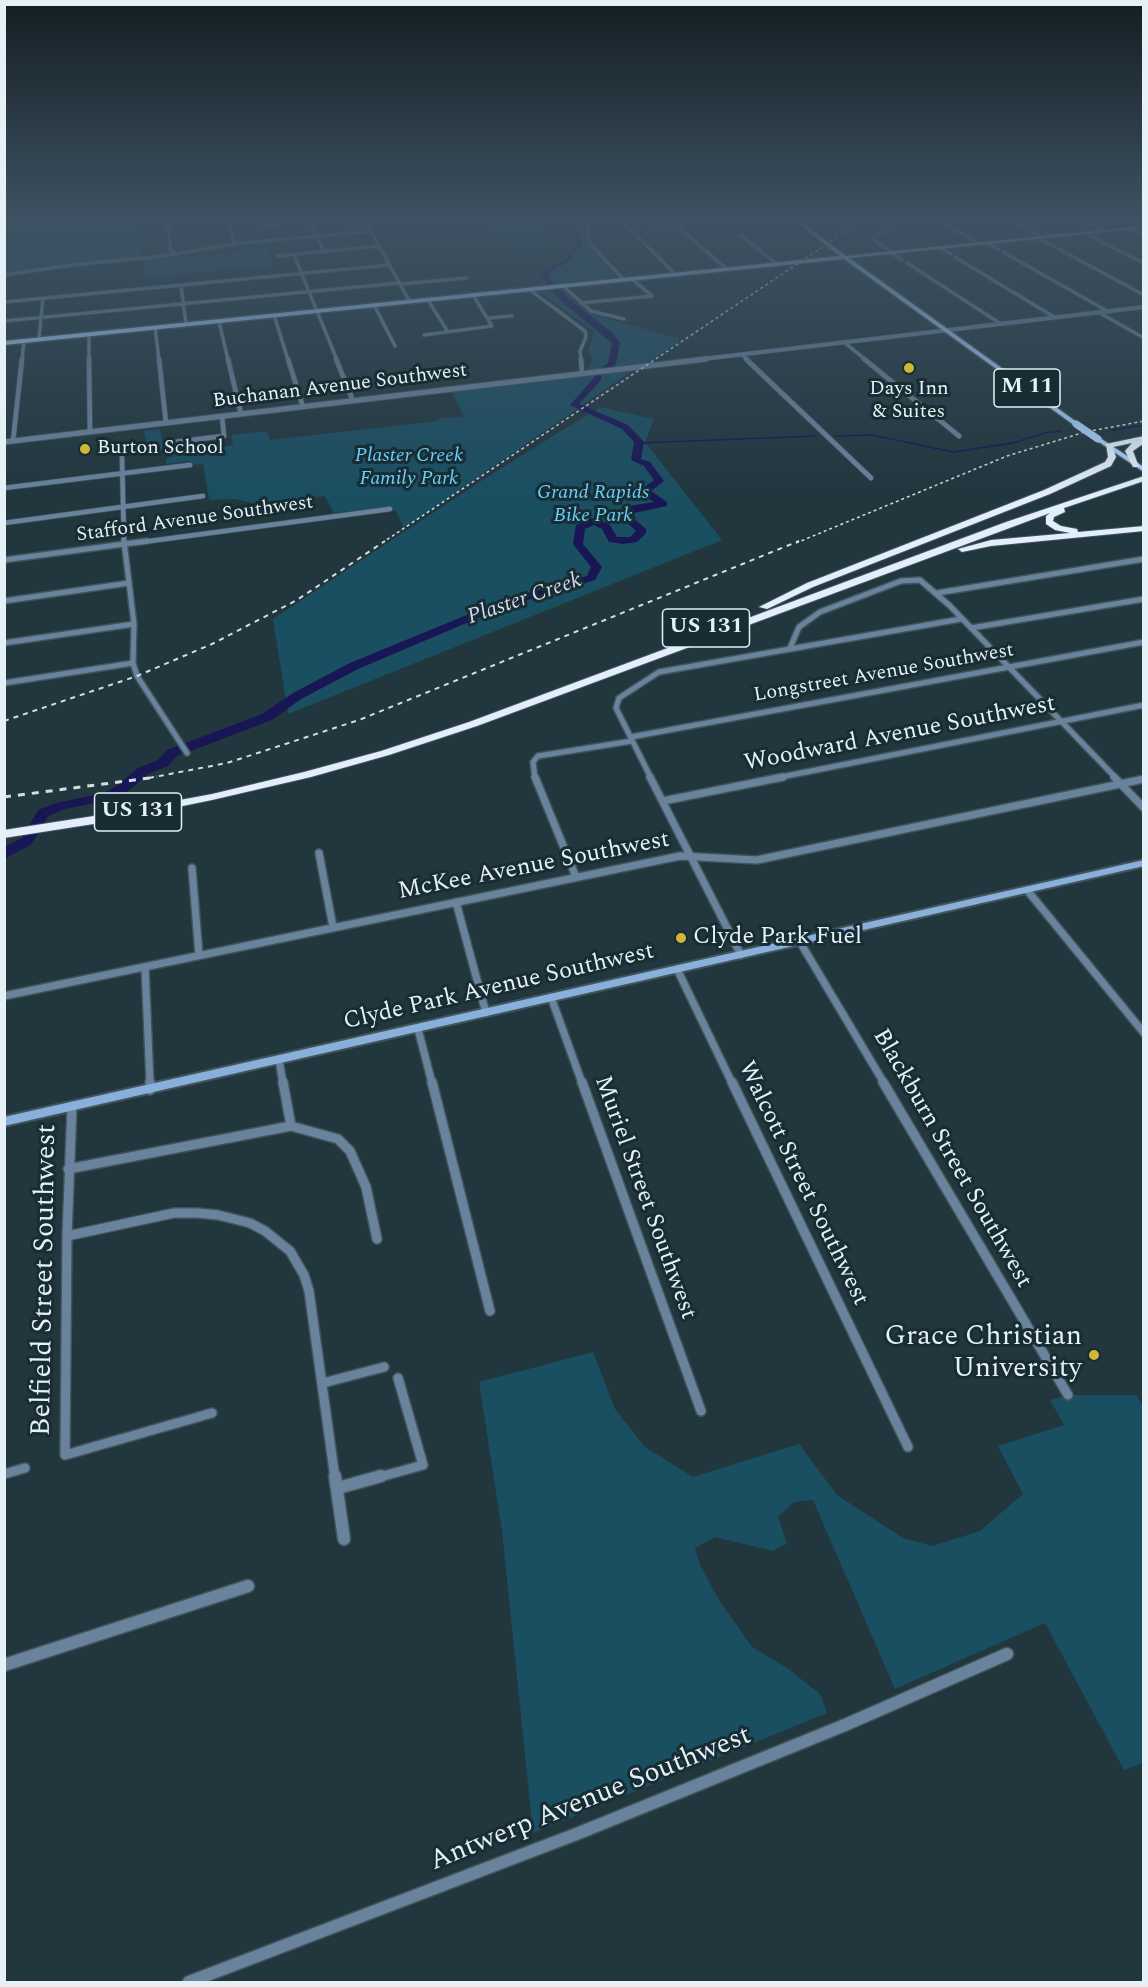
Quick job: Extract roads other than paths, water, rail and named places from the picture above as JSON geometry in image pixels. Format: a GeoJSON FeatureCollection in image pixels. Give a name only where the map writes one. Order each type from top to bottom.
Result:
{"type":"FeatureCollection","features":[{"type":"Feature","properties":{"kind":"highway"},"geometry":{"type":"LineString","coordinates":[[764,607],[810,585],[986,517],[1073,480],[1109,462],[1112,456],[1109,446],[1143,440]]}},
{"type":"Feature","properties":{"kind":"highway"},"geometry":{"type":"LineString","coordinates":[[1140,468],[1129,451],[1132,446],[1143,440]]}},
{"type":"Feature","properties":{"kind":"highway","name":"US 131"},"geometry":{"type":"LineString","coordinates":[[269,780],[434,728],[1140,468]]}},
{"type":"Feature","properties":{"kind":"highway","name":"US 131"},"geometry":{"type":"LineString","coordinates":[[7,826],[127,814],[354,762],[473,724],[1019,520],[1143,478]]}},
{"type":"Feature","properties":{"kind":"highway"},"geometry":{"type":"LineString","coordinates":[[1126,483],[1056,512],[1048,520],[1058,528],[1078,531],[1143,518]]}},
{"type":"Feature","properties":{"kind":"highway"},"geometry":{"type":"LineString","coordinates":[[789,606],[972,546],[1143,528]]}},
{"type":"Feature","properties":{"kind":"main road"},"geometry":{"type":"LineString","coordinates":[[4,343],[308,312]]}},
{"type":"Feature","properties":{"kind":"main road","name":"M 11"},"geometry":{"type":"LineString","coordinates":[[920,312],[1140,468]]}},
{"type":"Feature","properties":{"kind":"main road","name":"Clyde Park Avenue Southwest"},"geometry":{"type":"LineString","coordinates":[[4,1122],[1143,863]]}},
{"type":"Feature","properties":{"kind":"street"},"geometry":{"type":"LineString","coordinates":[[39,339],[41,312]]}},
{"type":"Feature","properties":{"kind":"street"},"geometry":{"type":"LineString","coordinates":[[4,321],[104,312]]}},
{"type":"Feature","properties":{"kind":"street"},"geometry":{"type":"LineString","coordinates":[[184,312],[186,324]]}},
{"type":"Feature","properties":{"kind":"street"},"geometry":{"type":"LineString","coordinates":[[316,312],[353,401]]}},
{"type":"Feature","properties":{"kind":"street"},"geometry":{"type":"LineString","coordinates":[[377,312],[394,346]]}},
{"type":"Feature","properties":{"kind":"street"},"geometry":{"type":"LineString","coordinates":[[435,312],[448,332]]}},
{"type":"Feature","properties":{"kind":"street"},"geometry":{"type":"LineString","coordinates":[[424,335],[490,327],[492,325],[484,312]]}},
{"type":"Feature","properties":{"kind":"street"},"geometry":{"type":"LineString","coordinates":[[563,312],[585,329],[586,335],[580,351],[579,371],[582,374]]}},
{"type":"Feature","properties":{"kind":"street"},"geometry":{"type":"LineString","coordinates":[[593,312],[624,319]]}},
{"type":"Feature","properties":{"kind":"street"},"geometry":{"type":"LineString","coordinates":[[982,312],[1001,324]]}},
{"type":"Feature","properties":{"kind":"street"},"geometry":{"type":"LineString","coordinates":[[1046,312],[1056,318]]}},
{"type":"Feature","properties":{"kind":"street","name":"Buchanan Avenue Southwest"},"geometry":{"type":"LineString","coordinates":[[4,442],[1109,312]]}},
{"type":"Feature","properties":{"kind":"street"},"geometry":{"type":"LineString","coordinates":[[1100,313],[1143,338]]}},
{"type":"Feature","properties":{"kind":"street"},"geometry":{"type":"LineString","coordinates":[[274,315],[303,407]]}},
{"type":"Feature","properties":{"kind":"street"},"geometry":{"type":"LineString","coordinates":[[488,318],[512,316]]}},
{"type":"Feature","properties":{"kind":"street"},"geometry":{"type":"LineString","coordinates":[[219,321],[241,414]]}},
{"type":"Feature","properties":{"kind":"street"},"geometry":{"type":"LineString","coordinates":[[155,327],[166,423]]}},
{"type":"Feature","properties":{"kind":"street"},"geometry":{"type":"LineString","coordinates":[[89,334],[90,432]]}},
{"type":"Feature","properties":{"kind":"street"},"geometry":{"type":"LineString","coordinates":[[13,441],[24,341]]}},
{"type":"Feature","properties":{"kind":"street"},"geometry":{"type":"LineString","coordinates":[[845,343],[959,436]]}},
{"type":"Feature","properties":{"kind":"street"},"geometry":{"type":"LineString","coordinates":[[742,355],[871,478]]}},
{"type":"Feature","properties":{"kind":"street"},"geometry":{"type":"LineString","coordinates":[[166,443],[224,436],[222,416]]}},
{"type":"Feature","properties":{"kind":"street"},"geometry":{"type":"LineString","coordinates":[[122,458],[124,544],[134,624],[133,663],[137,676],[187,753]]}},
{"type":"Feature","properties":{"kind":"street"},"geometry":{"type":"LineString","coordinates":[[4,488],[190,465]]}},
{"type":"Feature","properties":{"kind":"street"},"geometry":{"type":"LineString","coordinates":[[4,522],[203,496]]}},
{"type":"Feature","properties":{"kind":"street","name":"Stafford Avenue Southwest"},"geometry":{"type":"LineString","coordinates":[[4,560],[390,509]]}},
{"type":"Feature","properties":{"kind":"street"},"geometry":{"type":"LineString","coordinates":[[937,593],[1143,559]]}},
{"type":"Feature","properties":{"kind":"street"},"geometry":{"type":"LineString","coordinates":[[790,648],[799,627],[820,612],[901,581],[917,579],[937,593],[1143,808]]}},
{"type":"Feature","properties":{"kind":"street"},"geometry":{"type":"LineString","coordinates":[[4,601],[129,583]]}},
{"type":"Feature","properties":{"kind":"street"},"geometry":{"type":"LineString","coordinates":[[971,628],[1143,599]]}},
{"type":"Feature","properties":{"kind":"street"},"geometry":{"type":"LineString","coordinates":[[741,955],[616,708],[616,703],[644,680],[659,672],[679,667],[961,619]]}},
{"type":"Feature","properties":{"kind":"street"},"geometry":{"type":"LineString","coordinates":[[4,643],[134,624]]}},
{"type":"Feature","properties":{"kind":"street","name":"Longstreet Avenue Southwest"},"geometry":{"type":"LineString","coordinates":[[576,877],[532,767],[538,756],[1143,642]]}},
{"type":"Feature","properties":{"kind":"street"},"geometry":{"type":"LineString","coordinates":[[4,683],[133,663]]}},
{"type":"Feature","properties":{"kind":"street","name":"Woodward Avenue Southwest"},"geometry":{"type":"LineString","coordinates":[[663,801],[1143,705]]}},
{"type":"Feature","properties":{"kind":"street","name":"McKee Avenue Southwest"},"geometry":{"type":"LineString","coordinates":[[4,996],[680,856],[757,860],[1143,779]]}},
{"type":"Feature","properties":{"kind":"street"},"geometry":{"type":"LineString","coordinates":[[319,853],[333,927]]}},
{"type":"Feature","properties":{"kind":"street"},"geometry":{"type":"LineString","coordinates":[[192,868],[199,955]]}},
{"type":"Feature","properties":{"kind":"street"},"geometry":{"type":"LineString","coordinates":[[1027,890],[1143,1033]]}},
{"type":"Feature","properties":{"kind":"street"},"geometry":{"type":"LineString","coordinates":[[456,902],[486,1013]]}},
{"type":"Feature","properties":{"kind":"street","name":"Blackburn Street Southwest"},"geometry":{"type":"LineString","coordinates":[[800,942],[1068,1395]]}},
{"type":"Feature","properties":{"kind":"street"},"geometry":{"type":"LineString","coordinates":[[145,967],[150,1090]]}},
{"type":"Feature","properties":{"kind":"street","name":"Walcott Street Southwest"},"geometry":{"type":"LineString","coordinates":[[677,969],[908,1447]]}},
{"type":"Feature","properties":{"kind":"street","name":"Muriel Street Southwest"},"geometry":{"type":"LineString","coordinates":[[551,998],[701,1411]]}},
{"type":"Feature","properties":{"kind":"street"},"geometry":{"type":"LineString","coordinates":[[418,1029],[490,1311]]}},
{"type":"Feature","properties":{"kind":"street"},"geometry":{"type":"LineString","coordinates":[[279,1060],[291,1126]]}},
{"type":"Feature","properties":{"kind":"street","name":"Belfield Street Southwest"},"geometry":{"type":"LineString","coordinates":[[72,1106],[68,1169],[65,1455],[212,1413]]}},
{"type":"Feature","properties":{"kind":"street"},"geometry":{"type":"LineString","coordinates":[[68,1169],[291,1126],[338,1138],[350,1151],[366,1186],[377,1239]]}},
{"type":"Feature","properties":{"kind":"street"},"geometry":{"type":"LineString","coordinates":[[67,1236],[174,1213],[218,1215],[250,1223],[265,1231],[290,1251],[304,1275],[309,1291],[344,1539]]}},
{"type":"Feature","properties":{"kind":"street"},"geometry":{"type":"LineString","coordinates":[[323,1383],[384,1367]]}},
{"type":"Feature","properties":{"kind":"street"},"geometry":{"type":"LineString","coordinates":[[338,1488],[423,1465],[398,1378]]}},
{"type":"Feature","properties":{"kind":"street"},"geometry":{"type":"LineString","coordinates":[[4,1474],[25,1468]]}},
{"type":"Feature","properties":{"kind":"street"},"geometry":{"type":"LineString","coordinates":[[4,1665],[248,1586]]}},
{"type":"Feature","properties":{"kind":"street","name":"Antwerp Avenue Southwest"},"geometry":{"type":"LineString","coordinates":[[189,1983],[579,1833],[845,1725],[1007,1654]]}},
{"type":"Feature","properties":{"kind":"waterway","name":"Plaster Creek"},"geometry":{"type":"LineString","coordinates":[[4,854],[27,841],[43,813],[61,806],[108,796],[123,788],[143,771],[163,763],[172,753],[267,717],[297,696],[354,666],[500,605],[591,578],[597,567],[578,544],[580,527],[594,521],[606,527],[613,540],[633,540],[642,531],[622,513],[633,508],[663,504],[644,491],[659,481],[647,464],[636,460],[639,442],[625,427],[574,405],[598,378],[597,375],[612,364],[616,343],[611,336],[579,312]]}},
{"type":"Feature","properties":{"kind":"waterway"},"geometry":{"type":"LineString","coordinates":[[1112,430],[1144,425]]}},
{"type":"Feature","properties":{"kind":"waterway"},"geometry":{"type":"LineString","coordinates":[[835,436],[872,435],[953,452],[1013,443],[1045,433],[1061,431]]}},
{"type":"Feature","properties":{"kind":"waterway"},"geometry":{"type":"LineString","coordinates":[[639,443],[816,436]]}},
{"type":"Feature","properties":{"kind":"railway"},"geometry":{"type":"LineString","coordinates":[[382,543],[726,312]]}},
{"type":"Feature","properties":{"kind":"railway"},"geometry":{"type":"LineString","coordinates":[[796,543],[1007,456],[1085,432],[1144,421]]}},
{"type":"Feature","properties":{"kind":"railway"},"geometry":{"type":"LineString","coordinates":[[4,721],[137,676],[212,644],[297,600],[385,541]]}},
{"type":"Feature","properties":{"kind":"railway"},"geometry":{"type":"LineString","coordinates":[[149,778],[227,763],[359,720],[799,541]]}},
{"type":"Feature","properties":{"kind":"railway"},"geometry":{"type":"LineString","coordinates":[[4,797],[157,777]]}},
{"type":"Feature","properties":{"kind":"place","name":"Days Inn & Suites"},"geometry":{"type":"Point","coordinates":[909,368]}},
{"type":"Feature","properties":{"kind":"place","name":"Burton School"},"geometry":{"type":"Point","coordinates":[85,449]}},
{"type":"Feature","properties":{"kind":"place","name":"Clyde Park Fuel"},"geometry":{"type":"Point","coordinates":[681,938]}},
{"type":"Feature","properties":{"kind":"place","name":"Grace Christian University"},"geometry":{"type":"Point","coordinates":[1094,1355]}},
{"type":"Feature","properties":{"kind":"park label","name":"Plaster Creek Family Park"},"geometry":{"type":"Point","coordinates":[409,468]}},
{"type":"Feature","properties":{"kind":"park label","name":"Grand Rapids Bike Park"},"geometry":{"type":"Point","coordinates":[593,506]}}]}
